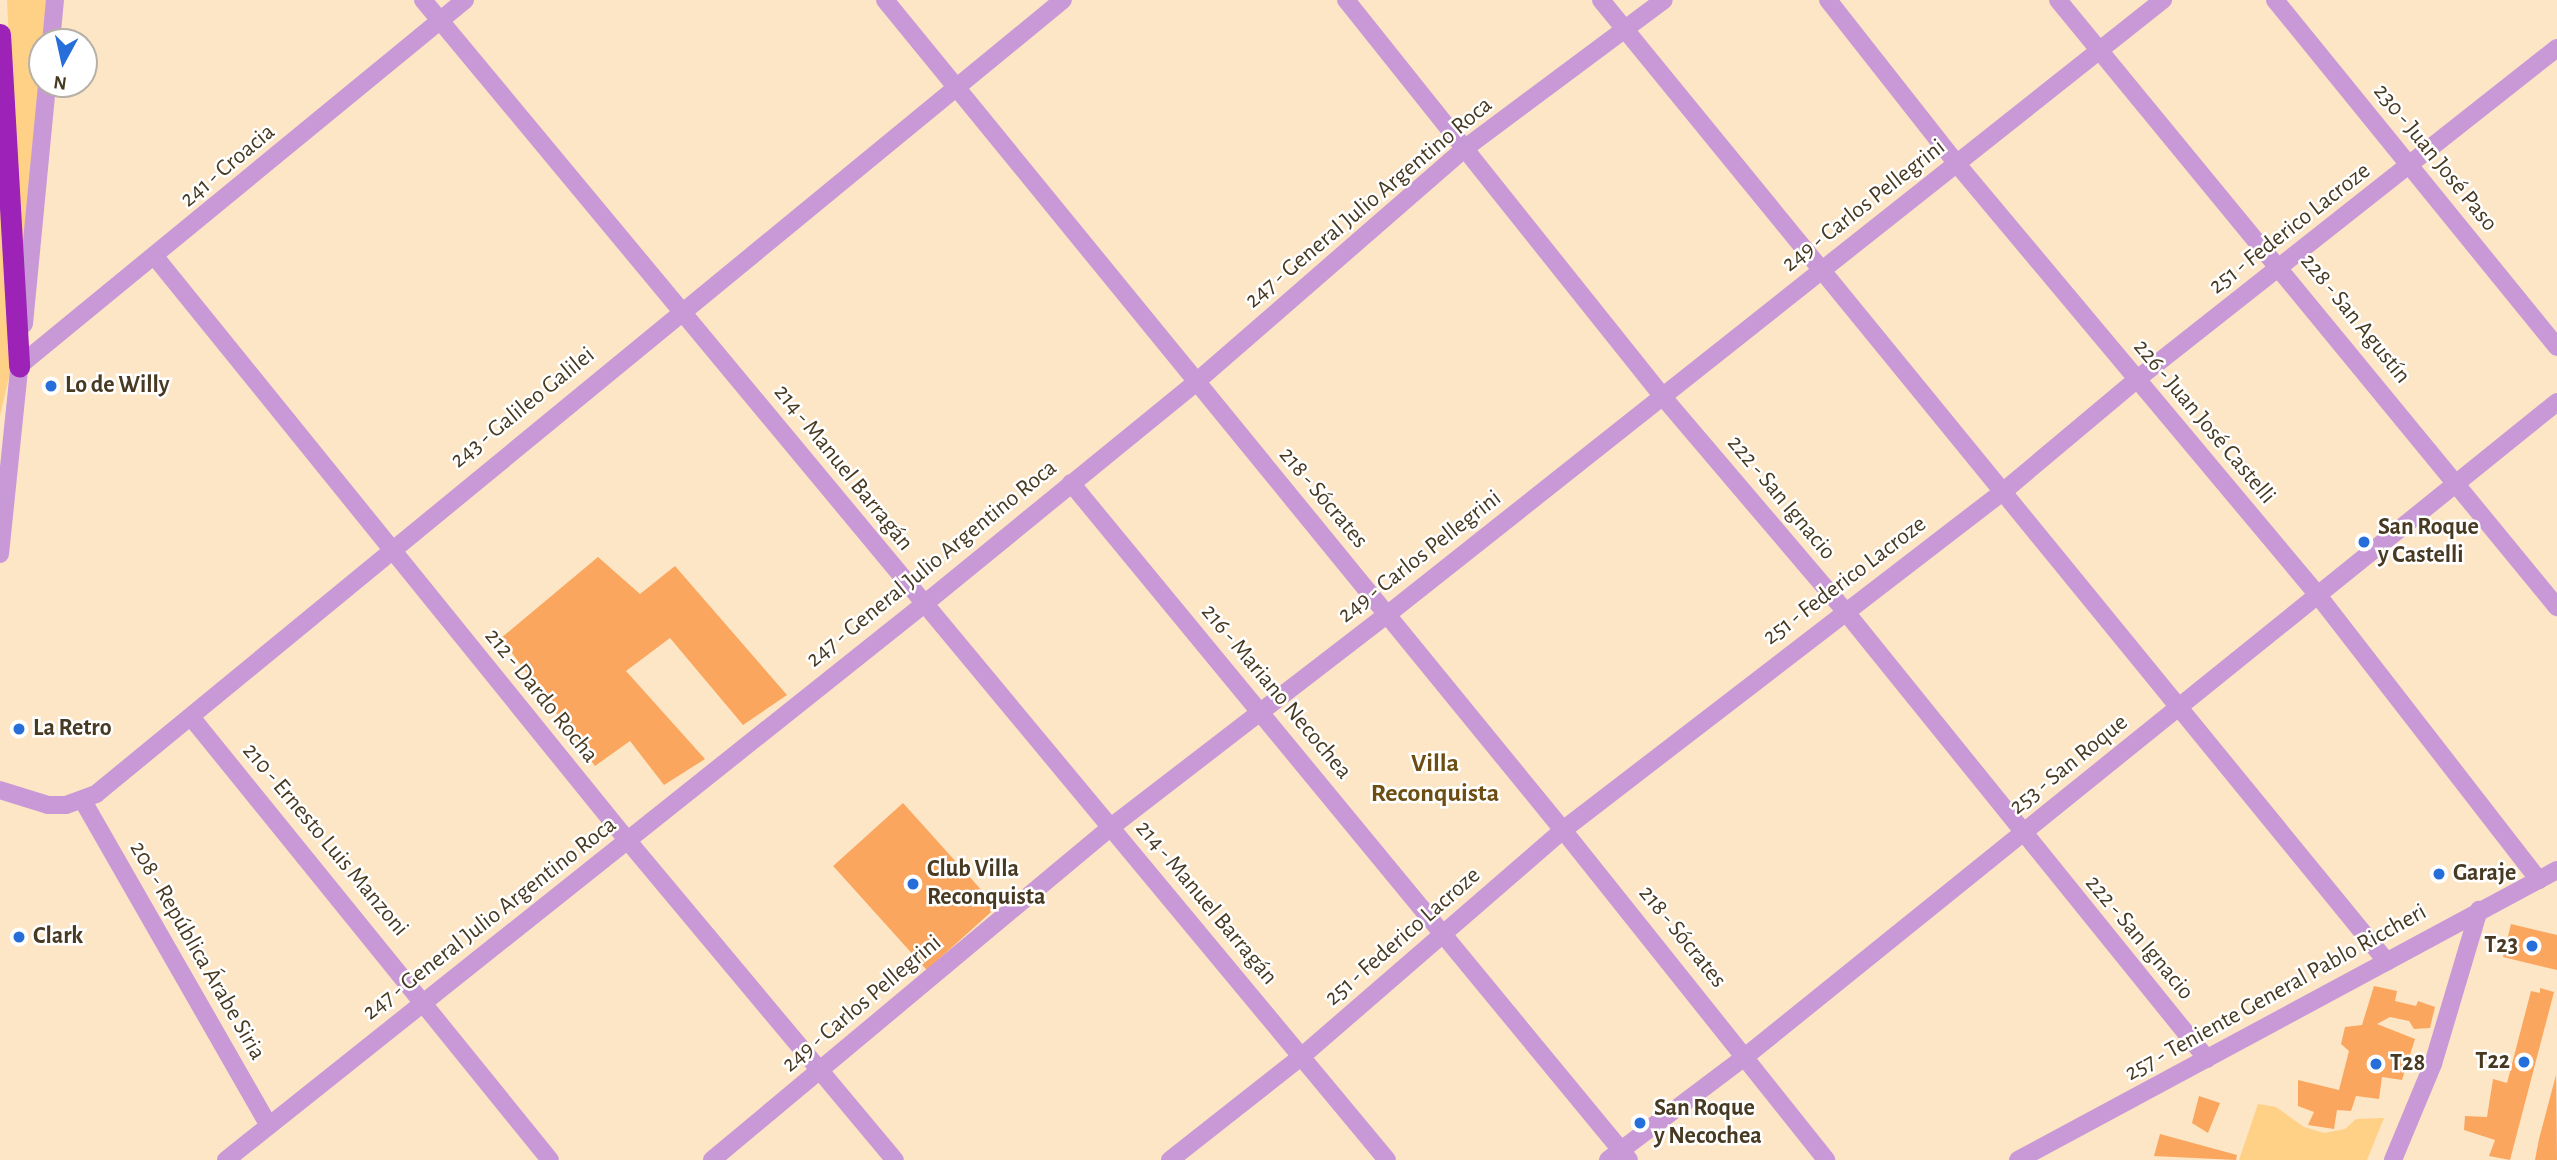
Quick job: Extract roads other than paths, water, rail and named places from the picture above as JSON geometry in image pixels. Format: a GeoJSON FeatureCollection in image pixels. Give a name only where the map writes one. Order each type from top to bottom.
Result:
{"type":"FeatureCollection","features":[{"type":"Feature","properties":{"kind":"highway"},"geometry":{"type":"LineString","coordinates":[[0,34],[19,366]]}},
{"type":"Feature","properties":{"kind":"street"},"geometry":{"type":"LineString","coordinates":[[52,28],[55,0]]}},
{"type":"Feature","properties":{"kind":"street","name":"214 - Manuel Barragán"},"geometry":{"type":"LineString","coordinates":[[423,0],[682,309],[923,605],[1387,1160]]}},
{"type":"Feature","properties":{"kind":"street","name":"241 - Croacia"},"geometry":{"type":"LineString","coordinates":[[19,366],[156,258],[465,0]]}},
{"type":"Feature","properties":{"kind":"street","name":"218 - Sócrates"},"geometry":{"type":"LineString","coordinates":[[885,0],[1195,383],[1388,614],[1746,1056],[1826,1160]]}},
{"type":"Feature","properties":{"kind":"street","name":"243 - Galileo Galilei"},"geometry":{"type":"LineString","coordinates":[[83,801],[191,717],[682,309],[1063,0]]}},
{"type":"Feature","properties":{"kind":"street","name":"222 - San Ignacio"},"geometry":{"type":"LineString","coordinates":[[1346,0],[1663,397],[1845,611],[2022,835],[2207,1059]]}},
{"type":"Feature","properties":{"kind":"street"},"geometry":{"type":"LineString","coordinates":[[1601,0],[1821,271],[2005,490],[2177,708],[2387,962]]}},
{"type":"Feature","properties":{"kind":"street","name":"247 - General Julio Argentino Roca"},"geometry":{"type":"LineString","coordinates":[[226,1160],[923,605],[1195,383],[1464,149],[1626,31],[1664,0]]}},
{"type":"Feature","properties":{"kind":"street","name":"226 - Juan José Castelli"},"geometry":{"type":"LineString","coordinates":[[1828,0],[1956,163],[2317,594],[2539,880]]}},
{"type":"Feature","properties":{"kind":"street","name":"228 - San Agustín"},"geometry":{"type":"LineString","coordinates":[[2058,0],[2282,269],[2557,607]]}},
{"type":"Feature","properties":{"kind":"street","name":"249 - Carlos Pellegrini"},"geometry":{"type":"LineString","coordinates":[[712,1160],[1111,827],[1388,614],[2163,0]]}},
{"type":"Feature","properties":{"kind":"street","name":"230 - Juan José Paso"},"geometry":{"type":"LineString","coordinates":[[2274,0],[2557,348]]}},
{"type":"Feature","properties":{"kind":"street","name":"251 - Federico Lacroze"},"geometry":{"type":"LineString","coordinates":[[1170,1160],[1301,1057],[1563,830],[2005,490],[2136,380],[2282,269],[2557,48]]}},
{"type":"Feature","properties":{"kind":"street"},"geometry":{"type":"LineString","coordinates":[[0,554],[2,503],[15,410],[46,98]]}},
{"type":"Feature","properties":{"kind":"street","name":"212 - Dardo Rocha"},"geometry":{"type":"LineString","coordinates":[[156,258],[628,841],[895,1160]]}},
{"type":"Feature","properties":{"kind":"street","name":"253 - San Roque"},"geometry":{"type":"LineString","coordinates":[[1620,1157],[2022,835],[2454,481],[2557,402]]}},
{"type":"Feature","properties":{"kind":"street"},"geometry":{"type":"LineString","coordinates":[[0,426],[15,410]]}},
{"type":"Feature","properties":{"kind":"street","name":"216 - Mariano Necochea"},"geometry":{"type":"LineString","coordinates":[[1071,482],[1444,934],[1620,1157]]}},
{"type":"Feature","properties":{"kind":"street","name":"210 - Ernesto Luis Manzoni"},"geometry":{"type":"LineString","coordinates":[[191,717],[426,1001],[550,1160]]}},
{"type":"Feature","properties":{"kind":"street"},"geometry":{"type":"LineString","coordinates":[[0,790],[28,802],[66,805],[83,801]]}},
{"type":"Feature","properties":{"kind":"street","name":"208 - República Árabe Siria"},"geometry":{"type":"LineString","coordinates":[[83,801],[269,1126]]}},
{"type":"Feature","properties":{"kind":"street","name":"257 - Teniente General Pablo Riccheri"},"geometry":{"type":"LineString","coordinates":[[2018,1160],[2387,962],[2479,909],[2557,870]]}},
{"type":"Feature","properties":{"kind":"street"},"geometry":{"type":"LineString","coordinates":[[2393,1160],[2433,1064],[2479,909]]}},
{"type":"Feature","properties":{"kind":"place","name":"Lo de Willy"},"geometry":{"type":"Point","coordinates":[51,386]}},
{"type":"Feature","properties":{"kind":"place","name":"San Roque y Castelli"},"geometry":{"type":"Point","coordinates":[2364,542]}},
{"type":"Feature","properties":{"kind":"place","name":"La Retro"},"geometry":{"type":"Point","coordinates":[19,729]}},
{"type":"Feature","properties":{"kind":"place","name":"Garaje"},"geometry":{"type":"Point","coordinates":[2439,874]}},
{"type":"Feature","properties":{"kind":"place","name":"Club Villa Reconquista"},"geometry":{"type":"Point","coordinates":[913,884]}},
{"type":"Feature","properties":{"kind":"place","name":"Clark"},"geometry":{"type":"Point","coordinates":[19,937]}},
{"type":"Feature","properties":{"kind":"place","name":"T23"},"geometry":{"type":"Point","coordinates":[2532,946]}},
{"type":"Feature","properties":{"kind":"place","name":"T22"},"geometry":{"type":"Point","coordinates":[2524,1062]}},
{"type":"Feature","properties":{"kind":"place","name":"T28"},"geometry":{"type":"Point","coordinates":[2376,1064]}},
{"type":"Feature","properties":{"kind":"place","name":"San Roque y Necochea"},"geometry":{"type":"Point","coordinates":[1640,1123]}},
{"type":"Feature","properties":{"kind":"district","name":"Villa Reconquista"},"geometry":{"type":"Point","coordinates":[1435,779]}}]}
